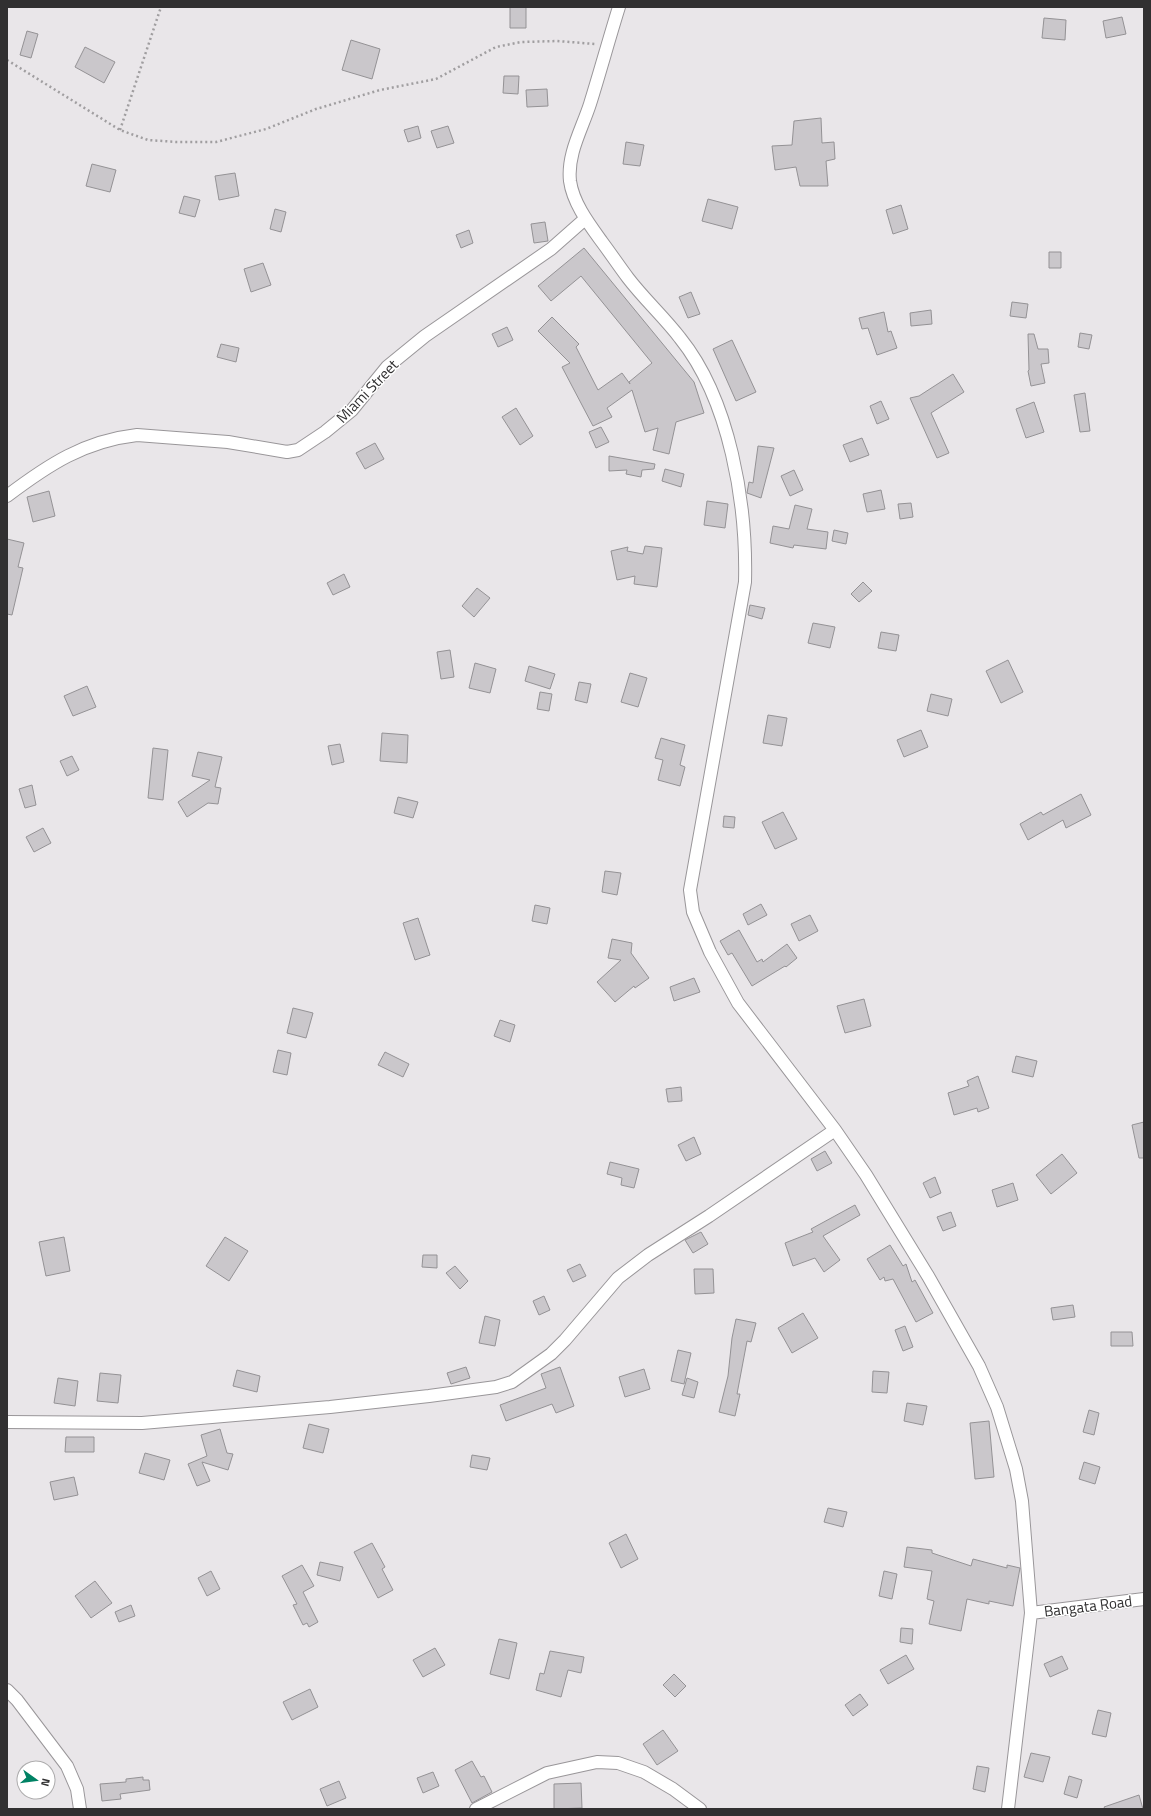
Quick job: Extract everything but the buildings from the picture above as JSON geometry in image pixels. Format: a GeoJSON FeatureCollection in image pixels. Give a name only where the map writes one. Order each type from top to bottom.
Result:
{"type":"FeatureCollection","features":[{"type":"Feature","properties":{"kind":"street"},"geometry":{"type":"LineString","coordinates":[[619,7],[590,105],[572,152],[569,168],[573,190],[585,219],[628,279],[681,339],[711,387],[730,442],[744,531],[745,582],[690,890],[690,901],[693,912],[710,952],[738,1003],[835,1130],[866,1175],[928,1276],[979,1366],[997,1407],[1016,1469],[1022,1501],[1031,1613],[1008,1809]]}},
{"type":"Feature","properties":{"kind":"street","name":"Miami Street"},"geometry":{"type":"LineString","coordinates":[[7,496],[65,456],[123,436],[137,435],[228,442],[288,452],[298,450],[315,440],[352,410],[387,367],[425,336],[551,249],[585,219]]}},
{"type":"Feature","properties":{"kind":"street"},"geometry":{"type":"LineString","coordinates":[[7,1422],[142,1423],[414,1398],[496,1387],[512,1382],[551,1354],[565,1340],[618,1278],[648,1255],[709,1216],[835,1130]]}},
{"type":"Feature","properties":{"kind":"street","name":"Bangata Road"},"geometry":{"type":"LineString","coordinates":[[1031,1613],[1144,1599]]}},
{"type":"Feature","properties":{"kind":"street"},"geometry":{"type":"LineString","coordinates":[[7,1690],[17,1700],[67,1766],[77,1789],[80,1809]]}},
{"type":"Feature","properties":{"kind":"street"},"geometry":{"type":"LineString","coordinates":[[476,1809],[547,1773],[597,1762],[618,1763],[644,1772],[673,1789],[700,1809]]}},
{"type":"Feature","properties":{"kind":"path"},"geometry":{"type":"LineString","coordinates":[[120,130],[161,7]]}},
{"type":"Feature","properties":{"kind":"path"},"geometry":{"type":"LineString","coordinates":[[7,60],[53,90],[120,130],[148,140],[216,142],[266,129],[316,109],[380,90],[436,79],[496,47],[521,42],[608,45]]}}]}
